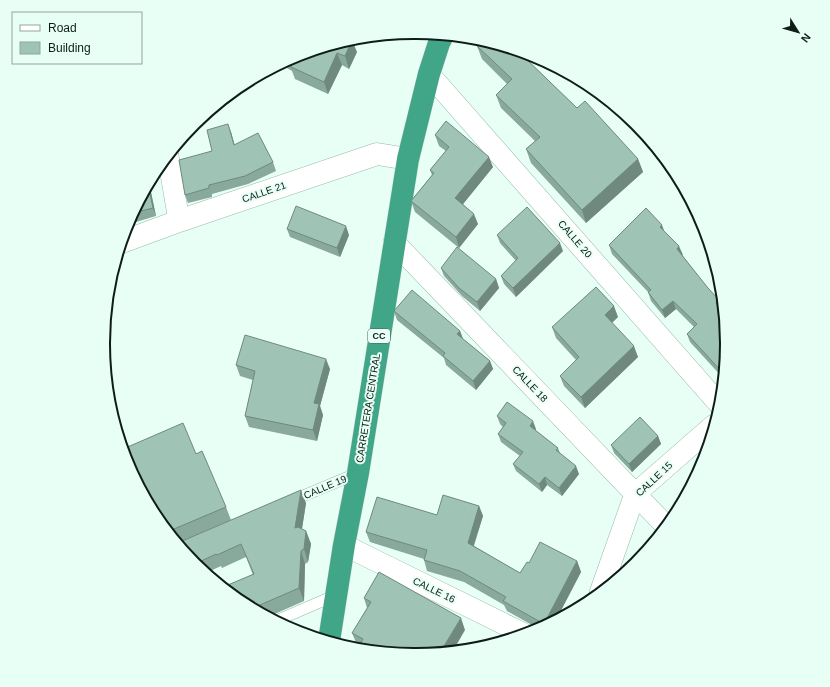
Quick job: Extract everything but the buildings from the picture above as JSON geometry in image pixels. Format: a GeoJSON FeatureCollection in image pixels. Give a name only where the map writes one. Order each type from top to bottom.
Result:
{"type":"FeatureCollection","features":[{"type":"Feature","properties":{"kind":"highway","name":"CARRETERA CENTRAL"},"geometry":{"type":"LineString","coordinates":[[330,636],[344,545],[358,473],[408,159],[437,40]]}},
{"type":"Feature","properties":{"kind":"main road","name":"CALLE 21"},"geometry":{"type":"LineString","coordinates":[[129,239],[377,154],[408,159]]}},
{"type":"Feature","properties":{"kind":"street","name":"CALLE 20"},"geometry":{"type":"LineString","coordinates":[[429,74],[715,399]]}},
{"type":"Feature","properties":{"kind":"street"},"geometry":{"type":"LineString","coordinates":[[169,163],[179,221]]}},
{"type":"Feature","properties":{"kind":"street","name":"CALLE 18"},"geometry":{"type":"LineString","coordinates":[[394,242],[662,522]]}},
{"type":"Feature","properties":{"kind":"street","name":"CALLE 15"},"geometry":{"type":"LineString","coordinates":[[604,582],[635,494],[706,432]]}},
{"type":"Feature","properties":{"kind":"street","name":"CALLE 16"},"geometry":{"type":"LineString","coordinates":[[344,545],[517,631]]}},
{"type":"Feature","properties":{"kind":"lane","name":"CALLE 19"},"geometry":{"type":"LineString","coordinates":[[285,504],[358,473]]}},
{"type":"Feature","properties":{"kind":"lane"},"geometry":{"type":"LineString","coordinates":[[283,618],[336,595]]}}]}
